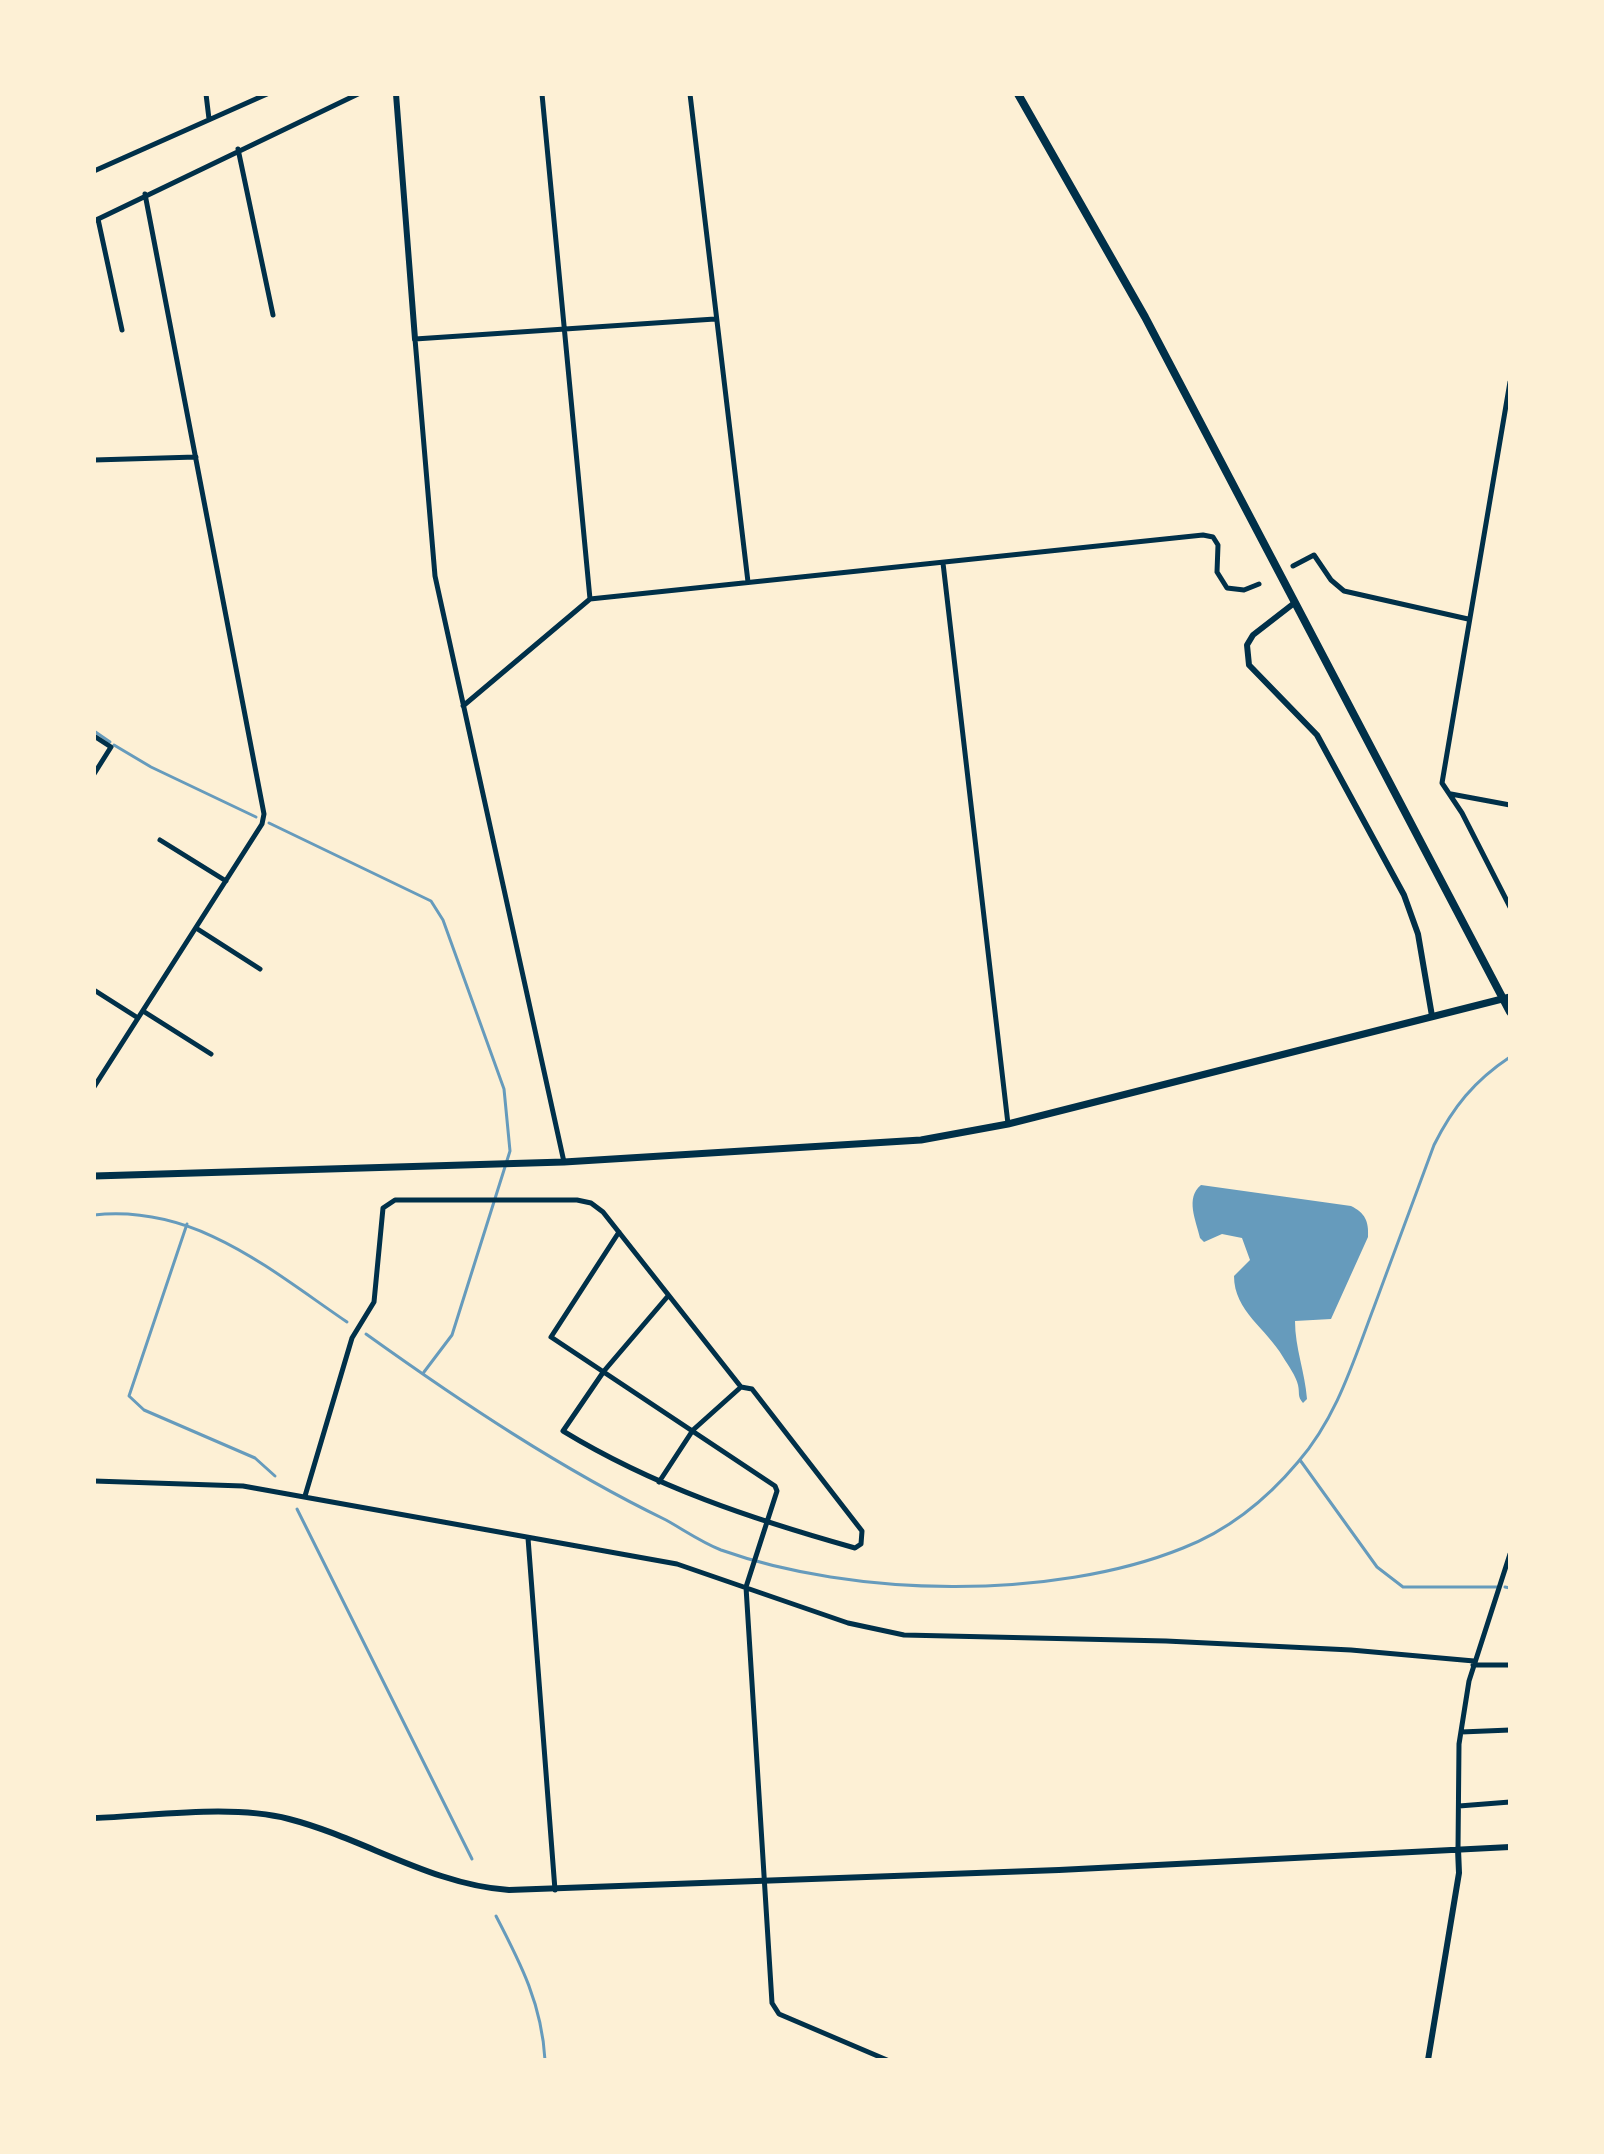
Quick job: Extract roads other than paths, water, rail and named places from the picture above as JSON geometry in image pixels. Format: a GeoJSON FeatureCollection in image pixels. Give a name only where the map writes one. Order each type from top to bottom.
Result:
{"type":"FeatureCollection","features":[{"type":"Feature","properties":{"kind":"highway"},"geometry":{"type":"LineString","coordinates":[[1018,94],[1145,317],[1293,604],[1370,743],[1510,1012]]}},
{"type":"Feature","properties":{"kind":"main road"},"geometry":{"type":"LineString","coordinates":[[94,1176],[564,1162],[921,1140],[1008,1124],[1510,997]]}},
{"type":"Feature","properties":{"kind":"street"},"geometry":{"type":"LineString","coordinates":[[206,94],[209,119]]}},
{"type":"Feature","properties":{"kind":"street"},"geometry":{"type":"LineString","coordinates":[[94,171],[266,94]]}},
{"type":"Feature","properties":{"kind":"street"},"geometry":{"type":"LineString","coordinates":[[122,330],[96,220],[238,149],[358,94]]}},
{"type":"Feature","properties":{"kind":"street"},"geometry":{"type":"LineString","coordinates":[[396,94],[435,576],[564,1162]]}},
{"type":"Feature","properties":{"kind":"street"},"geometry":{"type":"LineString","coordinates":[[542,94],[590,599]]}},
{"type":"Feature","properties":{"kind":"street"},"geometry":{"type":"LineString","coordinates":[[690,94],[748,582]]}},
{"type":"Feature","properties":{"kind":"street"},"geometry":{"type":"LineString","coordinates":[[238,149],[273,315]]}},
{"type":"Feature","properties":{"kind":"street"},"geometry":{"type":"LineString","coordinates":[[94,1087],[262,824],[264,814],[145,194]]}},
{"type":"Feature","properties":{"kind":"street"},"geometry":{"type":"LineString","coordinates":[[415,339],[715,319]]}},
{"type":"Feature","properties":{"kind":"street"},"geometry":{"type":"LineString","coordinates":[[1510,382],[1442,783],[1510,907]]}},
{"type":"Feature","properties":{"kind":"street"},"geometry":{"type":"LineString","coordinates":[[94,460],[196,457]]}},
{"type":"Feature","properties":{"kind":"street"},"geometry":{"type":"LineString","coordinates":[[463,706],[590,599],[1203,535],[1213,537],[1218,545],[1217,572],[1227,588],[1235,591],[1259,584]]}},
{"type":"Feature","properties":{"kind":"street"},"geometry":{"type":"LineString","coordinates":[[1293,566],[1314,555],[1331,580],[1344,591],[1468,619]]}},
{"type":"Feature","properties":{"kind":"street"},"geometry":{"type":"LineString","coordinates":[[943,563],[1008,1124]]}},
{"type":"Feature","properties":{"kind":"street"},"geometry":{"type":"LineString","coordinates":[[1293,604],[1253,635],[1247,645],[1249,665],[1317,735],[1404,895],[1418,934],[1432,1016]]}},
{"type":"Feature","properties":{"kind":"street"},"geometry":{"type":"LineString","coordinates":[[94,736],[111,747],[94,774]]}},
{"type":"Feature","properties":{"kind":"street"},"geometry":{"type":"LineString","coordinates":[[1450,794],[1510,805]]}},
{"type":"Feature","properties":{"kind":"street"},"geometry":{"type":"LineString","coordinates":[[160,840],[226,881]]}},
{"type":"Feature","properties":{"kind":"street"},"geometry":{"type":"LineString","coordinates":[[196,928],[260,969]]}},
{"type":"Feature","properties":{"kind":"street"},"geometry":{"type":"LineString","coordinates":[[94,990],[138,1018]]}},
{"type":"Feature","properties":{"kind":"street"},"geometry":{"type":"LineString","coordinates":[[143,1011],[211,1054]]}},
{"type":"Feature","properties":{"kind":"street"},"geometry":{"type":"LineString","coordinates":[[305,1496],[352,1338],[374,1302],[383,1208],[389,1202],[577,1200],[591,1203],[619,1232],[741,1387],[752,1389],[862,1531],[863,1538],[855,1548],[765,1522],[659,1482],[563,1431],[604,1371],[668,1296]]}},
{"type":"Feature","properties":{"kind":"street"},"geometry":{"type":"LineString","coordinates":[[619,1232],[551,1337],[775,1486],[777,1491],[746,1587],[773,2009],[887,2060]]}},
{"type":"Feature","properties":{"kind":"street"},"geometry":{"type":"LineString","coordinates":[[659,1482],[693,1430],[741,1387]]}},
{"type":"Feature","properties":{"kind":"street"},"geometry":{"type":"LineString","coordinates":[[94,1481],[231,1485],[677,1564],[848,1623],[904,1635],[1166,1641],[1351,1650],[1510,1665]]}},
{"type":"Feature","properties":{"kind":"street"},"geometry":{"type":"LineString","coordinates":[[528,1538],[555,1890]]}},
{"type":"Feature","properties":{"kind":"street"},"geometry":{"type":"LineString","coordinates":[[1428,2060],[1459,1873],[1461,1732],[1474,1663],[1510,1554]]}},
{"type":"Feature","properties":{"kind":"street"},"geometry":{"type":"LineString","coordinates":[[1461,1732],[1510,1730]]}},
{"type":"Feature","properties":{"kind":"street"},"geometry":{"type":"LineString","coordinates":[[1459,1806],[1510,1802]]}},
{"type":"Feature","properties":{"kind":"street"},"geometry":{"type":"LineString","coordinates":[[94,1818],[264,1814],[304,1823],[461,1882],[495,1889],[555,1890],[765,1882],[1510,1847]]}},
{"type":"Feature","properties":{"kind":"water"},"geometry":{"type":"Polygon","coordinates":[[[1201,1185],[1351,1206],[1365,1218],[1368,1237],[1331,1319],[1295,1321],[1307,1399],[1303,1403],[1289,1367],[1239,1299],[1234,1276],[1250,1260],[1242,1238],[1222,1234],[1204,1242],[1200,1238],[1193,1203],[1196,1190],[1201,1185]]]}},
{"type":"Feature","properties":{"kind":"waterway"},"geometry":{"type":"LineString","coordinates":[[94,731],[110,742]]}},
{"type":"Feature","properties":{"kind":"waterway"},"geometry":{"type":"LineString","coordinates":[[114,745],[151,767],[256,817]]}},
{"type":"Feature","properties":{"kind":"waterway"},"geometry":{"type":"LineString","coordinates":[[269,823],[431,901],[443,920],[504,1089],[510,1151],[452,1335],[424,1372]]}},
{"type":"Feature","properties":{"kind":"waterway"},"geometry":{"type":"LineString","coordinates":[[366,1334],[475,1409],[588,1479],[706,1543],[773,1566],[891,1584],[952,1586],[1014,1584],[1074,1577],[1131,1565],[1200,1541],[1231,1523],[1273,1489],[1312,1445],[1334,1408],[1351,1368],[1434,1145],[1466,1096],[1510,1057]]}},
{"type":"Feature","properties":{"kind":"waterway"},"geometry":{"type":"LineString","coordinates":[[94,1215],[131,1214],[198,1230],[259,1262],[347,1322]]}},
{"type":"Feature","properties":{"kind":"waterway"},"geometry":{"type":"LineString","coordinates":[[187,1224],[129,1396],[144,1410],[255,1458],[275,1476]]}},
{"type":"Feature","properties":{"kind":"waterway"},"geometry":{"type":"LineString","coordinates":[[1300,1460],[1377,1567],[1403,1587],[1497,1587]]}},
{"type":"Feature","properties":{"kind":"waterway"},"geometry":{"type":"LineString","coordinates":[[297,1509],[472,1859]]}},
{"type":"Feature","properties":{"kind":"waterway"},"geometry":{"type":"LineString","coordinates":[[1505,1587],[1510,1588]]}},
{"type":"Feature","properties":{"kind":"waterway"},"geometry":{"type":"LineString","coordinates":[[496,1916],[522,1968],[535,2003],[545,2060]]}}]}
